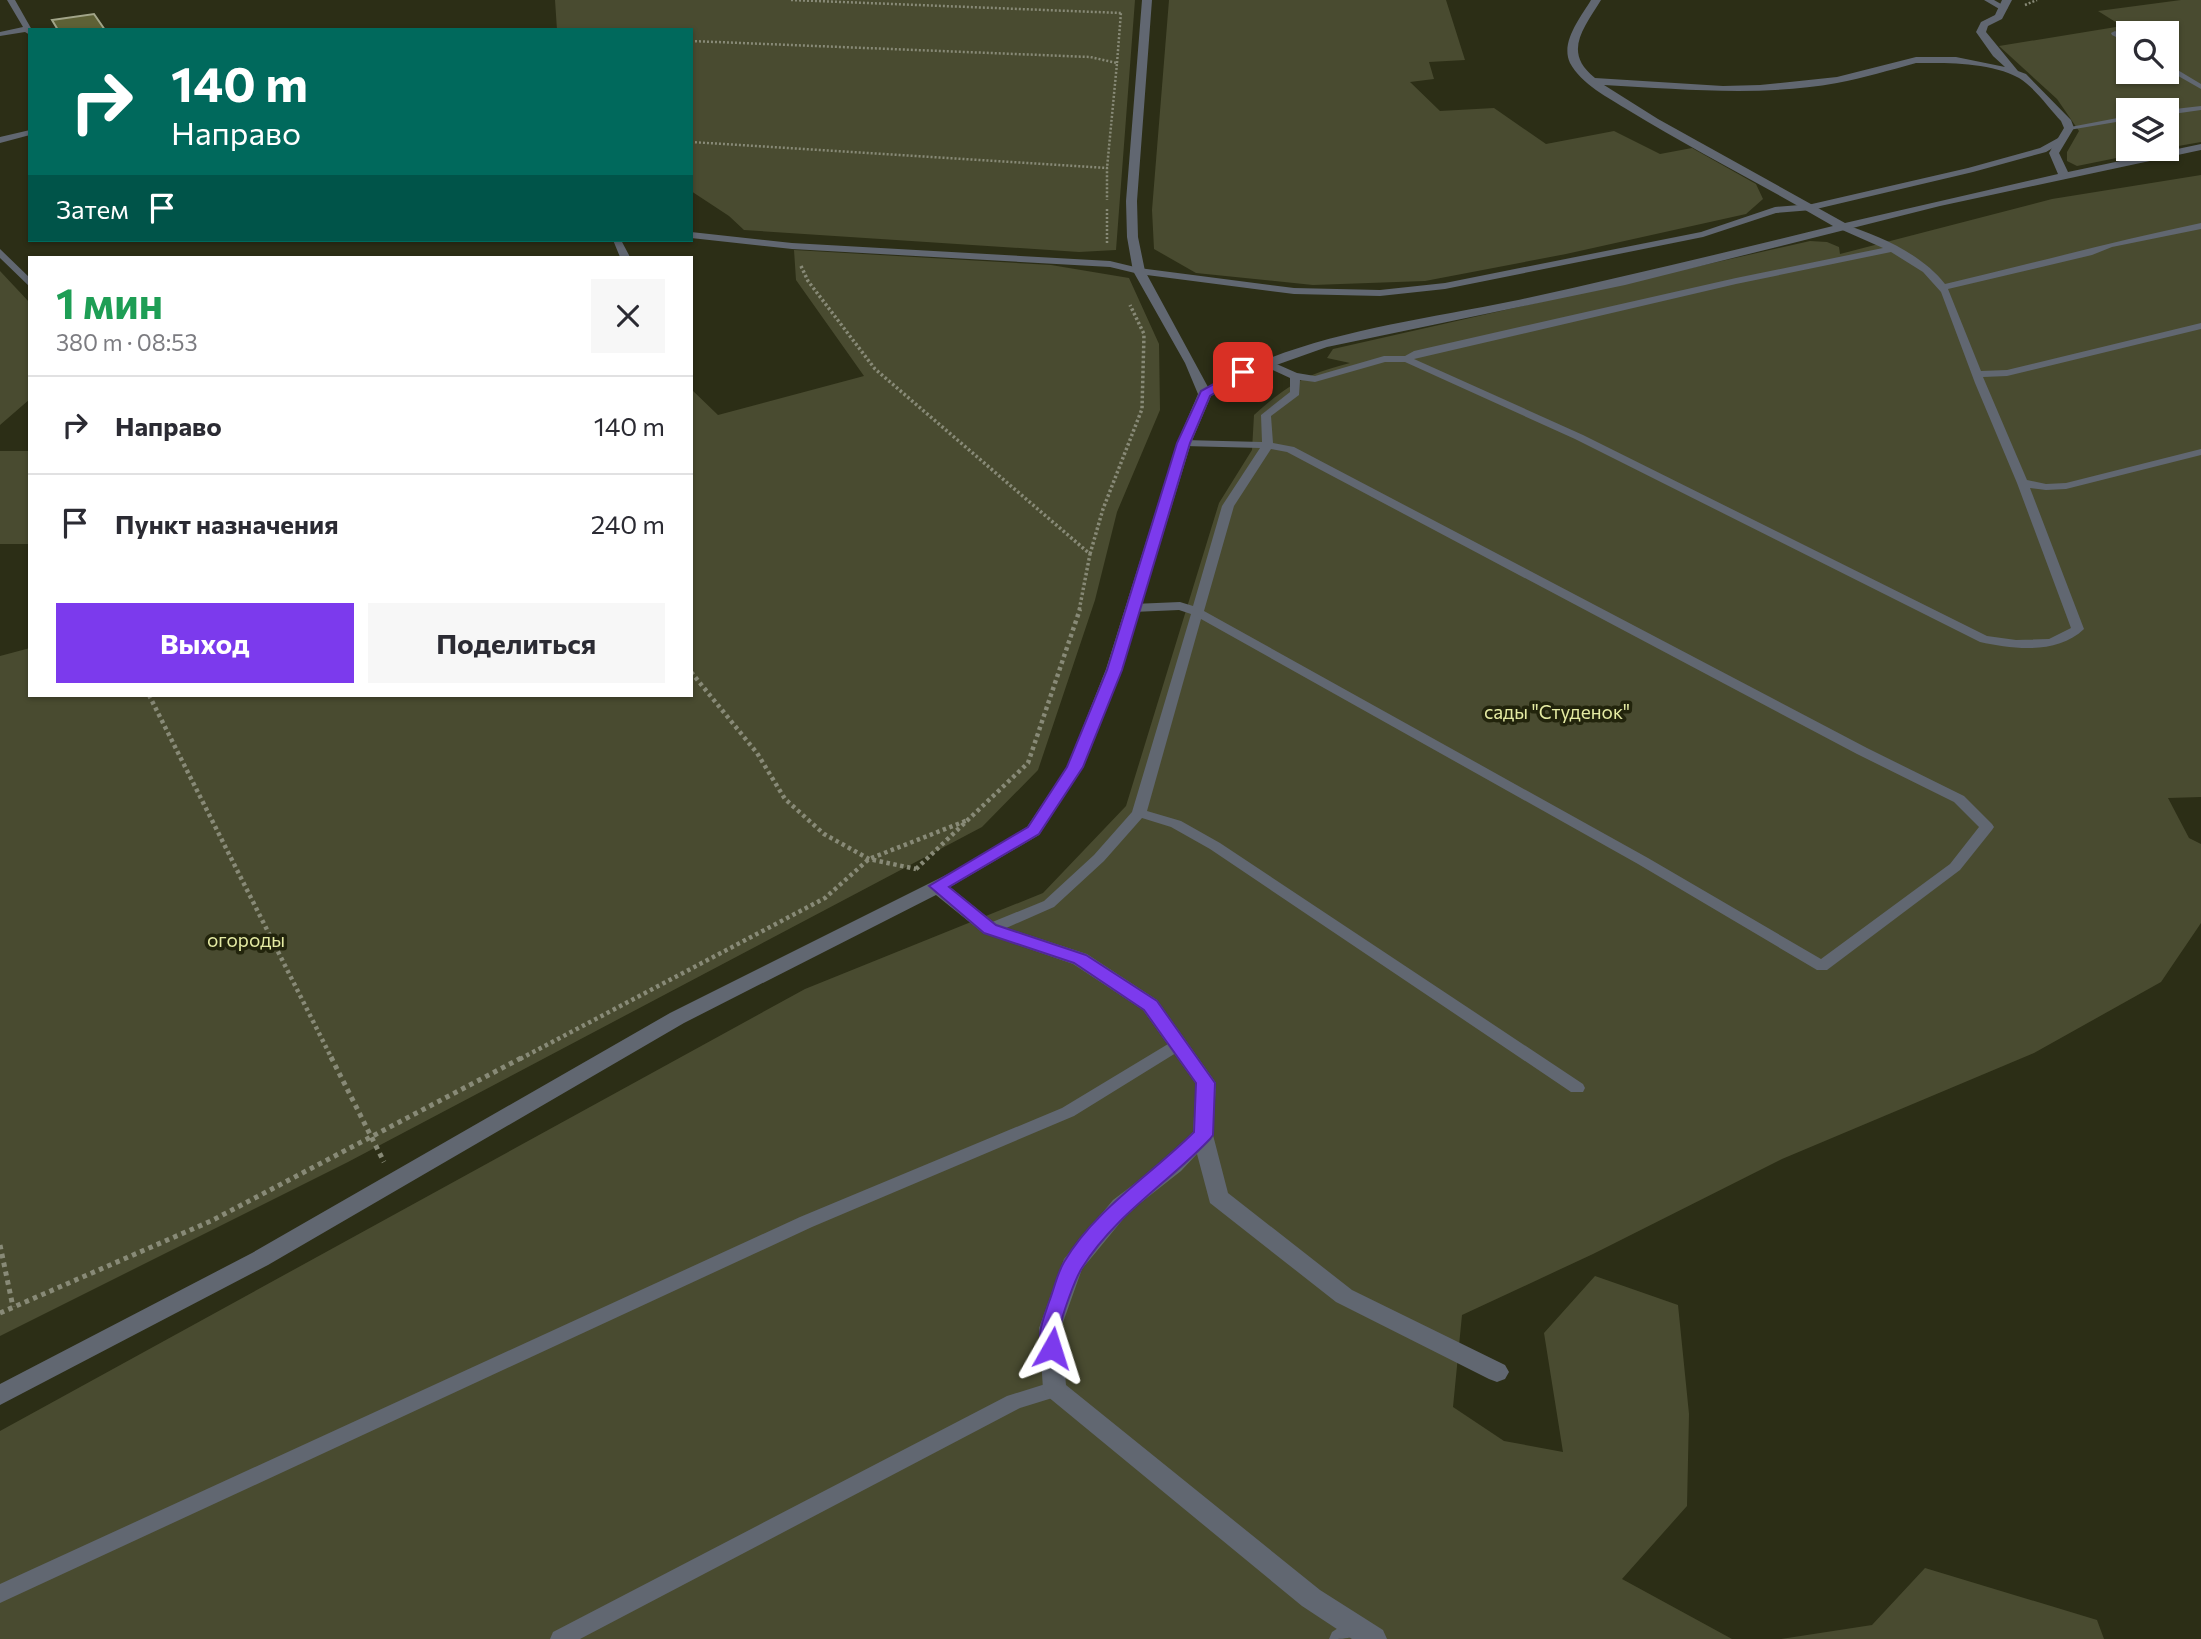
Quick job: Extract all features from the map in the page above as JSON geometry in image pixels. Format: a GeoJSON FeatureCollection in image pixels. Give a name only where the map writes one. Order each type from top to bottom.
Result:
{"type":"FeatureCollection","features":[{"type":"Feature","properties":{"kind":"street"},"geometry":{"type":"LineString","coordinates":[[1147,0],[1132,202],[1135,255],[1139,271],[1181,344],[1205,394]]}},
{"type":"Feature","properties":{"kind":"street"},"geometry":{"type":"LineString","coordinates":[[1596,0],[1572,42],[1575,65],[1592,81],[1703,149],[1812,207],[1843,227]]}},
{"type":"Feature","properties":{"kind":"street"},"geometry":{"type":"LineString","coordinates":[[2005,4],[1999,16],[1984,24],[1981,32],[1996,54],[2042,92],[2066,120],[2069,128],[2054,153],[2064,176]]}},
{"type":"Feature","properties":{"kind":"street"},"geometry":{"type":"LineString","coordinates":[[1592,81],[1723,89],[1760,88],[1838,80],[1916,60],[1939,59],[1984,64],[2023,76]]}},
{"type":"Feature","properties":{"kind":"street"},"geometry":{"type":"LineString","coordinates":[[0,1395],[260,1259],[677,1018],[937,886],[1034,831],[1075,767],[1114,670],[1184,443],[1205,394],[1243,372],[1324,344],[1625,281],[1843,227],[2201,147]]}},
{"type":"Feature","properties":{"kind":"street"},"geometry":{"type":"LineString","coordinates":[[937,886],[990,929],[1080,959],[1150,1006],[1206,1083],[1203,1135],[1218,1197],[1343,1296],[1497,1372]]}},
{"type":"Feature","properties":{"kind":"street"},"geometry":{"type":"LineString","coordinates":[[1203,1135],[1174,1165],[1121,1206],[1072,1265],[1050,1328],[1055,1389],[1356,1635]]}},
{"type":"Feature","properties":{"kind":"lane"},"geometry":{"type":"LineString","coordinates":[[0,34],[28,31],[11,0]]}},
{"type":"Feature","properties":{"kind":"lane"},"geometry":{"type":"LineString","coordinates":[[1988,0],[2005,4]]}},
{"type":"Feature","properties":{"kind":"lane"},"geometry":{"type":"LineString","coordinates":[[2179,73],[2201,87]]}},
{"type":"Feature","properties":{"kind":"lane"},"geometry":{"type":"LineString","coordinates":[[2179,111],[2201,108]]}},
{"type":"Feature","properties":{"kind":"lane"},"geometry":{"type":"LineString","coordinates":[[2069,128],[2116,120]]}},
{"type":"Feature","properties":{"kind":"lane"},"geometry":{"type":"LineString","coordinates":[[0,139],[28,132]]}},
{"type":"Feature","properties":{"kind":"lane"},"geometry":{"type":"LineString","coordinates":[[693,235],[792,246],[1110,264],[1139,271],[1294,291],[1380,293],[1445,286],[1703,234],[1775,210],[1812,207],[2023,156],[2060,140]]}},
{"type":"Feature","properties":{"kind":"lane"},"geometry":{"type":"LineString","coordinates":[[1943,287],[2089,253],[2109,245],[2201,226]]}},
{"type":"Feature","properties":{"kind":"lane"},"geometry":{"type":"LineString","coordinates":[[1268,364],[1295,376],[1315,379],[1384,359],[1407,359],[1579,437],[1984,639],[2017,645],[2052,643],[2077,629],[2024,483],[1980,383],[1979,374],[1943,287],[1926,270],[1893,249],[1843,227]]}},
{"type":"Feature","properties":{"kind":"lane"},"geometry":{"type":"LineString","coordinates":[[1407,359],[1414,354],[1736,281],[1893,249]]}},
{"type":"Feature","properties":{"kind":"lane"},"geometry":{"type":"LineString","coordinates":[[0,252],[28,282]]}},
{"type":"Feature","properties":{"kind":"lane"},"geometry":{"type":"LineString","coordinates":[[1979,374],[2007,373],[2201,326]]}},
{"type":"Feature","properties":{"kind":"lane"},"geometry":{"type":"LineString","coordinates":[[990,929],[1049,904],[1100,858],[1139,813],[1228,506],[1268,445],[1266,415],[1295,393],[1295,376]]}},
{"type":"Feature","properties":{"kind":"lane"},"geometry":{"type":"LineString","coordinates":[[1133,608],[1180,606],[1197,612],[1643,861],[1822,966],[1955,867],[1987,827],[1959,799],[1850,745],[1290,449],[1268,445],[1184,443]]}},
{"type":"Feature","properties":{"kind":"lane"},"geometry":{"type":"LineString","coordinates":[[2024,483],[2046,487],[2066,486],[2201,452]]}},
{"type":"Feature","properties":{"kind":"lane"},"geometry":{"type":"LineString","coordinates":[[1139,813],[1176,824],[1215,846],[1577,1088]]}},
{"type":"Feature","properties":{"kind":"lane"},"geometry":{"type":"LineString","coordinates":[[0,1594],[806,1222],[1068,1112],[1178,1044]]}},
{"type":"Feature","properties":{"kind":"lane"},"geometry":{"type":"LineString","coordinates":[[560,1639],[1014,1402],[1055,1389]]}},
{"type":"Feature","properties":{"kind":"path"},"geometry":{"type":"LineString","coordinates":[[791,0],[1121,13],[1107,168],[1107,244],[1110,264],[1144,334],[1142,409],[1103,509],[1090,554],[1083,600],[1028,763],[916,869]]}},
{"type":"Feature","properties":{"kind":"path"},"geometry":{"type":"LineString","coordinates":[[693,41],[1090,57],[1117,63]]}},
{"type":"Feature","properties":{"kind":"path"},"geometry":{"type":"LineString","coordinates":[[693,142],[1107,168]]}},
{"type":"Feature","properties":{"kind":"path"},"geometry":{"type":"LineString","coordinates":[[792,246],[808,281],[875,369],[1090,554]]}},
{"type":"Feature","properties":{"kind":"path"},"geometry":{"type":"LineString","coordinates":[[693,674],[757,753],[785,799],[824,834],[869,859],[916,869],[937,886]]}},
{"type":"Feature","properties":{"kind":"path"},"geometry":{"type":"LineString","coordinates":[[150,697],[394,1181]]}},
{"type":"Feature","properties":{"kind":"path"},"geometry":{"type":"LineString","coordinates":[[0,1313],[211,1221],[825,898],[869,859],[968,820]]}},
{"type":"Feature","properties":{"kind":"path"},"geometry":{"type":"LineString","coordinates":[[0,1245],[13,1307]]}},
{"type":"Feature","properties":{"kind":"green space"},"geometry":{"type":"Polygon","coordinates":[[[555,0],[1135,0],[1116,250],[1079,252],[744,230],[729,216],[693,192],[693,28],[557,28],[555,0]]]}},
{"type":"Feature","properties":{"kind":"green space"},"geometry":{"type":"Polygon","coordinates":[[[1169,0],[1446,0],[1465,60],[1429,62],[1434,79],[1410,82],[1440,111],[1494,108],[1546,144],[1614,131],[1660,154],[1692,148],[1756,184],[1763,199],[1746,214],[1566,254],[1425,281],[1313,285],[1196,273],[1154,249],[1152,210],[1169,0]]]}},
{"type":"Feature","properties":{"kind":"green space"},"geometry":{"type":"Polygon","coordinates":[[[2181,0],[2201,0],[2201,142],[2179,146],[2179,98],[2116,98],[2116,158],[2077,166],[2067,161],[2067,152],[2079,131],[2057,99],[1999,46],[2116,27],[2116,84],[2179,84],[2179,21],[2116,22],[2098,11],[2181,0]]]}},
{"type":"Feature","properties":{"kind":"green space","name":"сады \"Студенок\""},"geometry":{"type":"Polygon","coordinates":[[[2201,175],[2201,797],[2168,798],[2189,838],[2201,844],[2201,923],[2161,982],[2034,1053],[1782,1159],[1593,1254],[1462,1315],[1453,1407],[1504,1441],[1563,1452],[1544,1333],[1595,1276],[1678,1305],[1689,1414],[1687,1506],[1622,1579],[1732,1639],[0,1639],[0,1431],[805,989],[1043,893],[1126,806],[1219,503],[1252,450],[1254,415],[1298,382],[1350,363],[1327,358],[1333,349],[1810,241],[1827,242],[1839,247],[1840,254],[2052,199],[2201,175]]]}},
{"type":"Feature","properties":{"kind":"green space","name":"огороды"},"geometry":{"type":"Polygon","coordinates":[[[794,250],[1051,265],[1129,278],[1159,344],[1160,410],[1117,512],[1095,600],[1038,770],[982,827],[348,1162],[0,1336],[0,656],[28,649],[28,697],[693,697],[693,391],[718,415],[864,376],[796,280],[794,250]]]}},
{"type":"Feature","properties":{"kind":"green space"},"geometry":{"type":"Polygon","coordinates":[[[0,271],[28,301],[28,401],[0,425],[0,271]]]}},
{"type":"Feature","properties":{"kind":"green space"},"geometry":{"type":"Polygon","coordinates":[[[0,451],[28,451],[28,544],[0,544],[0,451]]]}},
{"type":"Feature","properties":{"kind":"green space"},"geometry":{"type":"Polygon","coordinates":[[[1925,1568],[2097,1620],[2104,1639],[1781,1639],[1872,1625],[1925,1568]]]}},
{"type":"Feature","properties":{"kind":"building"},"geometry":{"type":"Polygon","coordinates":[[[94,14],[104,28],[57,28],[52,20],[94,14]]]}},
{"type":"Feature","properties":{"kind":"route"},"geometry":{"type":"LineString","coordinates":[[1052,1348],[1050,1328],[1072,1265],[1121,1206],[1174,1165],[1203,1135],[1206,1083],[1150,1006],[1080,959],[990,929],[937,886],[1034,831],[1075,767],[1114,670],[1184,443],[1205,394],[1243,372]]}}]}
